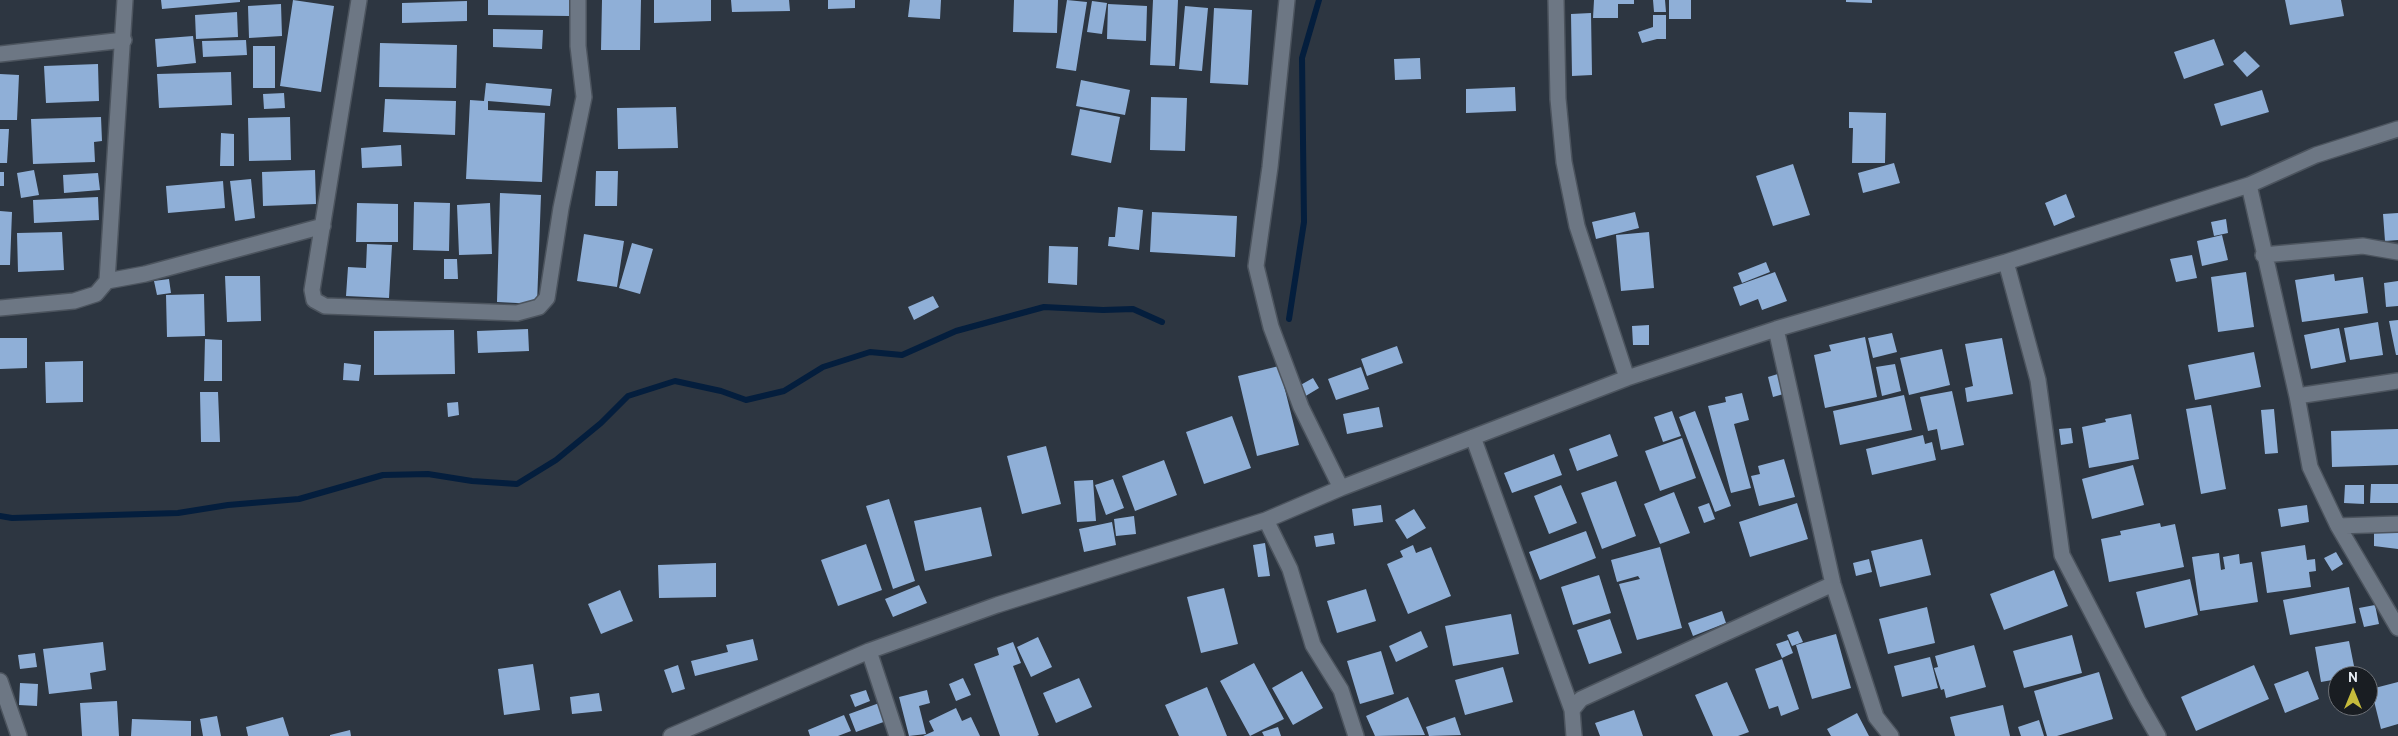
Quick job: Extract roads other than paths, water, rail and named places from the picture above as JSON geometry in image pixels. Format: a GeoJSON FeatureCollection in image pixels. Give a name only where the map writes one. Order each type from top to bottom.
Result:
{"type":"FeatureCollection","features":[{"type":"Feature","properties":{"kind":"street"},"geometry":{"type":"LineString","coordinates":[[0,308],[74,301],[96,294],[107,281],[124,40],[125,0]]}},
{"type":"Feature","properties":{"kind":"street"},"geometry":{"type":"LineString","coordinates":[[359,0],[312,290],[314,300],[325,306],[517,313],[539,307],[547,298],[561,208],[584,98],[578,46],[578,0]]}},
{"type":"Feature","properties":{"kind":"street"},"geometry":{"type":"LineString","coordinates":[[1287,0],[1270,168],[1256,266],[1271,327],[1298,398],[1341,488]]}},
{"type":"Feature","properties":{"kind":"street"},"geometry":{"type":"LineString","coordinates":[[1556,0],[1558,98],[1564,162],[1577,226],[1627,378]]}},
{"type":"Feature","properties":{"kind":"street"},"geometry":{"type":"LineString","coordinates":[[0,54],[124,40]]}},
{"type":"Feature","properties":{"kind":"street"},"geometry":{"type":"LineString","coordinates":[[671,736],[869,651],[997,605],[1266,520],[1341,488],[1627,378],[1776,329],[2006,262],[2249,184],[2316,155],[2398,129]]}},
{"type":"Feature","properties":{"kind":"street"},"geometry":{"type":"LineString","coordinates":[[2249,184],[2310,467],[2338,526],[2398,628]]}},
{"type":"Feature","properties":{"kind":"street"},"geometry":{"type":"LineString","coordinates":[[107,281],[146,274],[323,226]]}},
{"type":"Feature","properties":{"kind":"street"},"geometry":{"type":"LineString","coordinates":[[2264,254],[2363,246],[2398,252]]}},
{"type":"Feature","properties":{"kind":"street"},"geometry":{"type":"LineString","coordinates":[[2006,262],[2038,380],[2062,556],[2158,736]]}},
{"type":"Feature","properties":{"kind":"street"},"geometry":{"type":"LineString","coordinates":[[1776,329],[1833,584],[1876,717],[1891,736]]}},
{"type":"Feature","properties":{"kind":"street"},"geometry":{"type":"LineString","coordinates":[[2296,396],[2398,381]]}},
{"type":"Feature","properties":{"kind":"street"},"geometry":{"type":"LineString","coordinates":[[1473,437],[1572,710],[1574,736]]}},
{"type":"Feature","properties":{"kind":"street"},"geometry":{"type":"LineString","coordinates":[[1266,520],[1290,569],[1314,645],[1341,690],[1356,736]]}},
{"type":"Feature","properties":{"kind":"street"},"geometry":{"type":"LineString","coordinates":[[2338,526],[2398,524]]}},
{"type":"Feature","properties":{"kind":"street"},"geometry":{"type":"LineString","coordinates":[[1572,710],[1581,699],[1833,584]]}},
{"type":"Feature","properties":{"kind":"street"},"geometry":{"type":"LineString","coordinates":[[869,651],[897,736]]}},
{"type":"Feature","properties":{"kind":"street"},"geometry":{"type":"LineString","coordinates":[[0,681],[19,736]]}},
{"type":"Feature","properties":{"kind":"waterway"},"geometry":{"type":"LineString","coordinates":[[1289,319],[1304,222],[1302,58],[1319,0]]}},
{"type":"Feature","properties":{"kind":"waterway"},"geometry":{"type":"LineString","coordinates":[[0,516],[12,518],[178,513],[228,505],[299,499],[383,475],[428,474],[472,481],[517,484],[556,460],[601,423],[628,396],[675,381],[721,391],[746,400],[784,391],[823,367],[870,352],[902,355],[956,331],[1044,307],[1103,310],[1133,309],[1162,322]]}}]}
